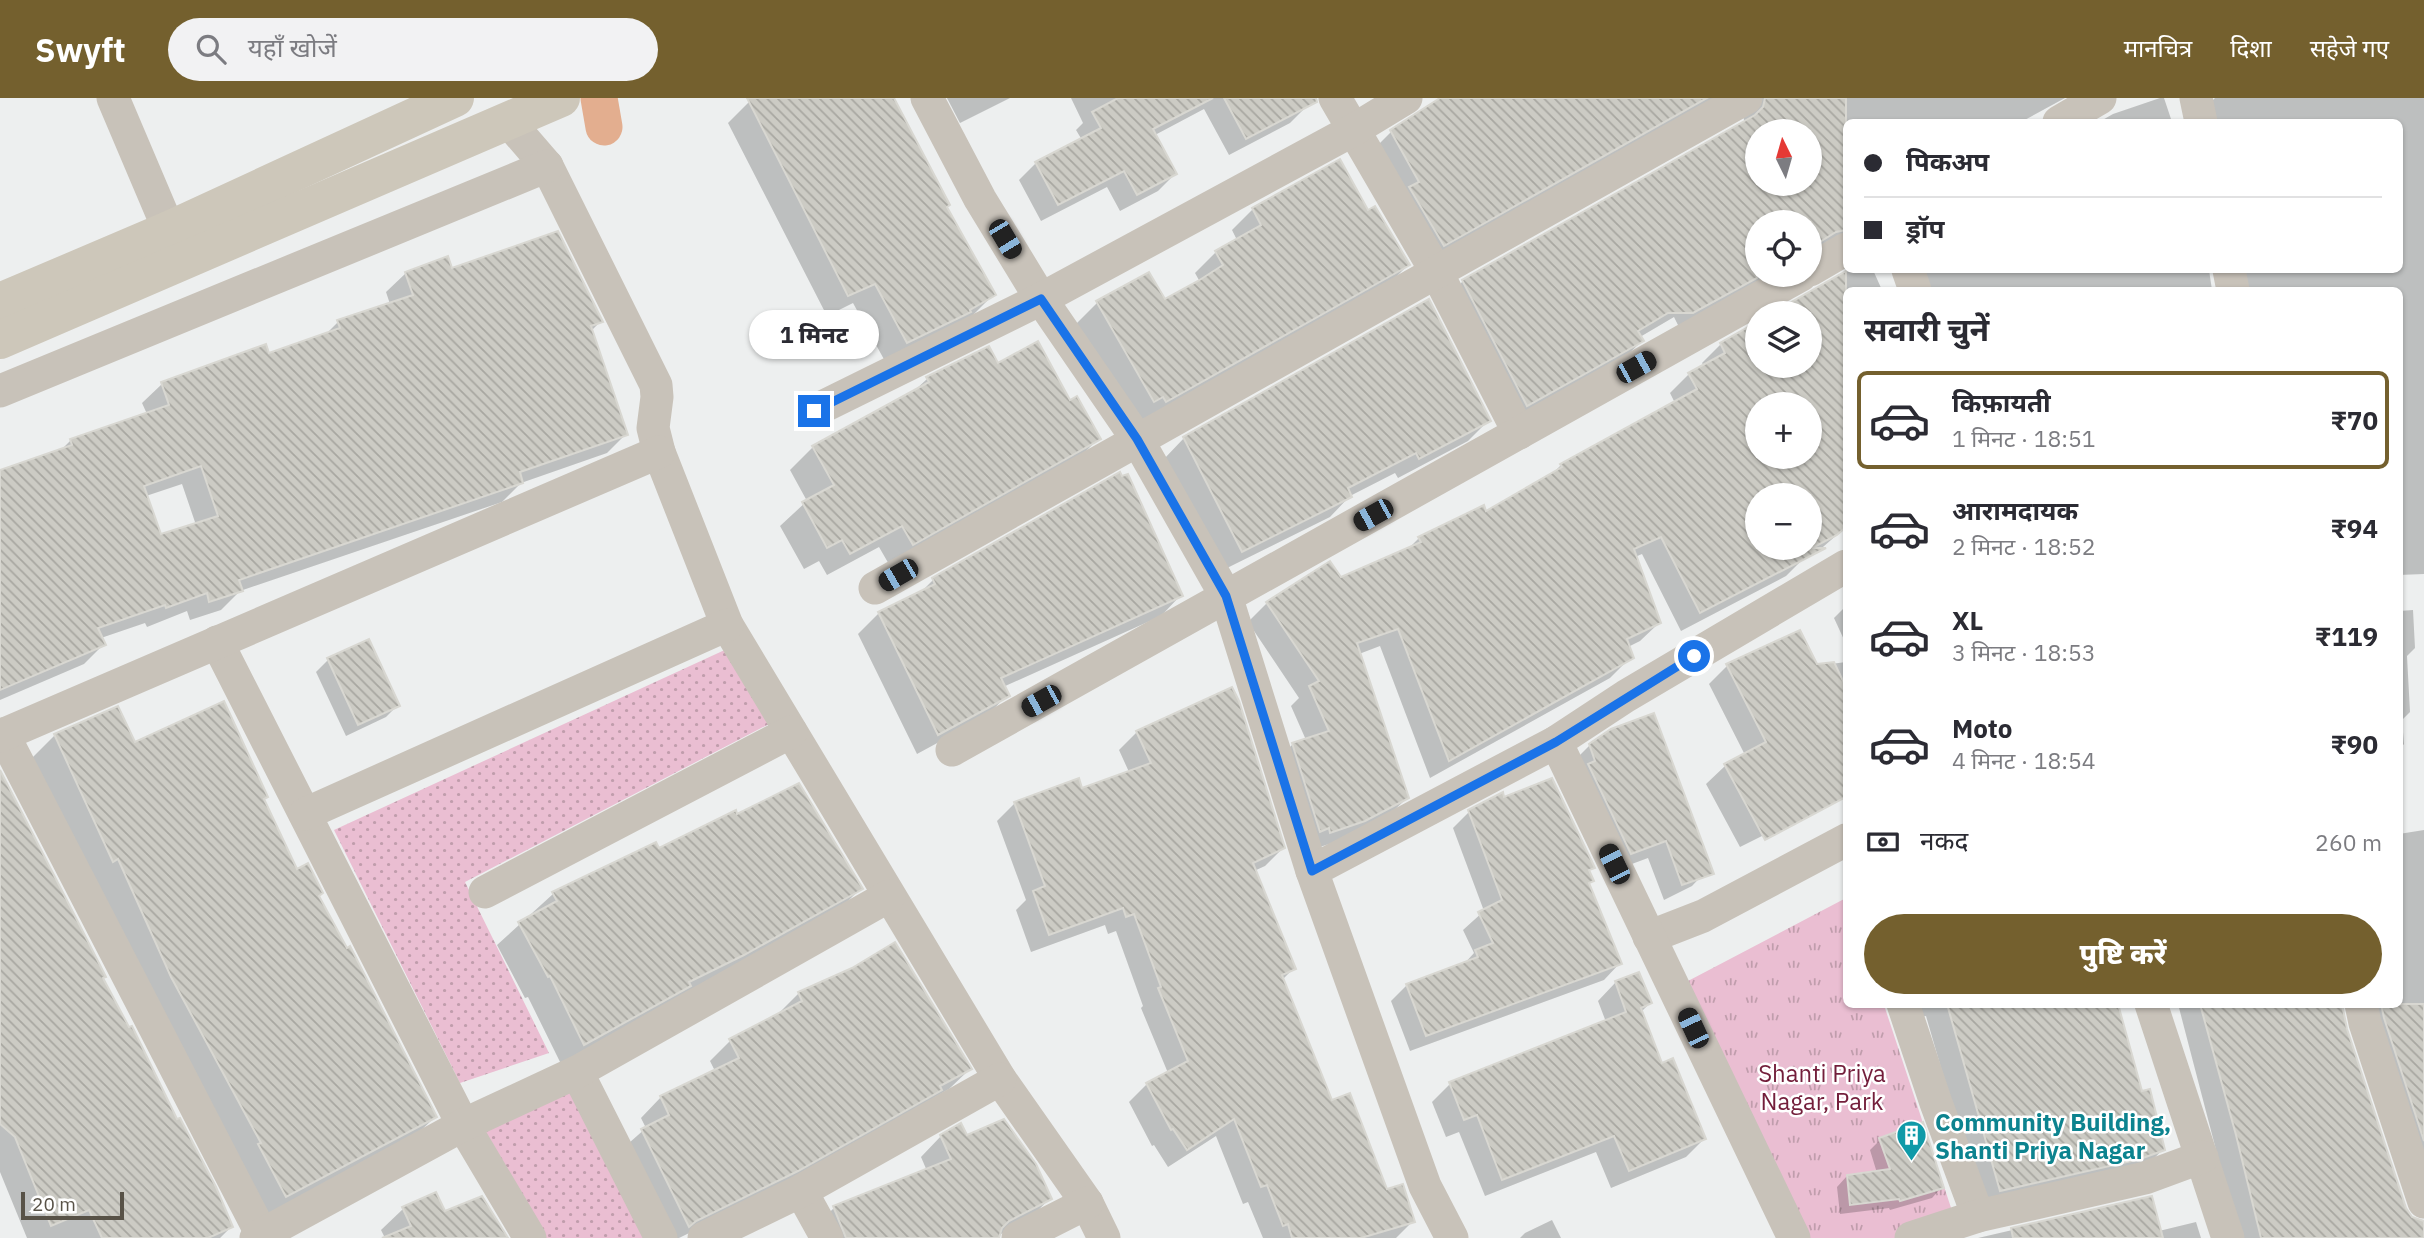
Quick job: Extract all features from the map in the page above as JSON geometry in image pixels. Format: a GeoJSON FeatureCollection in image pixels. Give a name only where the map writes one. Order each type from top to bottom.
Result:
{"type":"FeatureCollection","features":[{"type":"Feature","properties":{"kind":"main road"},"geometry":{"type":"LineString","coordinates":[[0,302],[169,230],[455,98]]}},
{"type":"Feature","properties":{"kind":"main road"},"geometry":{"type":"LineString","coordinates":[[0,340],[534,111]]}},
{"type":"Feature","properties":{"kind":"street"},"geometry":{"type":"LineString","coordinates":[[113,98],[169,230]]}},
{"type":"Feature","properties":{"kind":"street"},"geometry":{"type":"LineString","coordinates":[[927,98],[981,200],[1041,299],[1137,439],[1226,596],[1312,871],[1425,1186],[1452,1238]]}},
{"type":"Feature","properties":{"kind":"street"},"geometry":{"type":"LineString","coordinates":[[1335,98],[1437,273],[1519,433]]}},
{"type":"Feature","properties":{"kind":"street"},"geometry":{"type":"LineString","coordinates":[[814,411],[1041,299],[1355,130],[1406,98]]}},
{"type":"Feature","properties":{"kind":"street"},"geometry":{"type":"LineString","coordinates":[[875,588],[1746,98]]}},
{"type":"Feature","properties":{"kind":"street"},"geometry":{"type":"LineString","coordinates":[[2064,119],[2100,98]]}},
{"type":"Feature","properties":{"kind":"street"},"geometry":{"type":"LineString","coordinates":[[2196,98],[2200,119]]}},
{"type":"Feature","properties":{"kind":"street"},"geometry":{"type":"LineString","coordinates":[[534,111],[547,166],[656,385],[653,428],[659,453],[727,625],[1000,1079],[1087,1203],[1104,1238]]}},
{"type":"Feature","properties":{"kind":"street"},"geometry":{"type":"LineString","coordinates":[[0,391],[547,166]]}},
{"type":"Feature","properties":{"kind":"street"},"geometry":{"type":"LineString","coordinates":[[1822,263],[1843,251]]}},
{"type":"Feature","properties":{"kind":"street"},"geometry":{"type":"LineString","coordinates":[[952,750],[1780,287]]}},
{"type":"Feature","properties":{"kind":"street"},"geometry":{"type":"LineString","coordinates":[[659,453],[2,735],[259,1236],[463,1125],[577,1072],[889,895]]}},
{"type":"Feature","properties":{"kind":"street"},"geometry":{"type":"LineString","coordinates":[[1312,871],[1556,742],[1626,696],[1843,568]]}},
{"type":"Feature","properties":{"kind":"street"},"geometry":{"type":"LineString","coordinates":[[305,814],[727,625]]}},
{"type":"Feature","properties":{"kind":"street"},"geometry":{"type":"LineString","coordinates":[[217,642],[463,1125],[530,1238]]}},
{"type":"Feature","properties":{"kind":"street"},"geometry":{"type":"LineString","coordinates":[[485,892],[791,732]]}},
{"type":"Feature","properties":{"kind":"street"},"geometry":{"type":"LineString","coordinates":[[1556,742],[1794,1238]]}},
{"type":"Feature","properties":{"kind":"street"},"geometry":{"type":"LineString","coordinates":[[1649,937],[1703,916],[1843,842]]}},
{"type":"Feature","properties":{"kind":"street"},"geometry":{"type":"LineString","coordinates":[[1904,1008],[1978,1216]]}},
{"type":"Feature","properties":{"kind":"street"},"geometry":{"type":"LineString","coordinates":[[2152,1008],[2228,1238]]}},
{"type":"Feature","properties":{"kind":"street"},"geometry":{"type":"LineString","coordinates":[[2362,1008],[2424,1202]]}},
{"type":"Feature","properties":{"kind":"street"},"geometry":{"type":"LineString","coordinates":[[577,1072],[661,1238]]}},
{"type":"Feature","properties":{"kind":"street"},"geometry":{"type":"LineString","coordinates":[[704,1238],[801,1191],[1000,1079]]}},
{"type":"Feature","properties":{"kind":"street"},"geometry":{"type":"LineString","coordinates":[[1911,1238],[1978,1216],[2145,1178],[2202,1157]]}},
{"type":"Feature","properties":{"kind":"street"},"geometry":{"type":"LineString","coordinates":[[801,1191],[827,1238]]}},
{"type":"Feature","properties":{"kind":"street"},"geometry":{"type":"LineString","coordinates":[[1018,1238],[1087,1203]]}},
{"type":"Feature","properties":{"kind":"green space"},"geometry":{"type":"Polygon","coordinates":[[[729,648],[769,724],[465,882],[549,1053],[460,1083],[334,830],[729,648]]]}},
{"type":"Feature","properties":{"kind":"green space","name":"Shanti Priya Nagar, Park"},"geometry":{"type":"Polygon","coordinates":[[[1843,900],[1843,1008],[1885,1008],[1961,1238],[1793,1238],[1688,981],[1843,900]]]}},
{"type":"Feature","properties":{"kind":"green space"},"geometry":{"type":"Polygon","coordinates":[[[563,1079],[645,1238],[543,1238],[473,1113],[563,1079]]]}},
{"type":"Feature","properties":{"kind":"building"},"geometry":{"type":"Polygon","coordinates":[[[747,98],[894,98],[950,205],[947,207],[996,295],[970,310],[971,312],[907,343],[875,284],[848,296],[747,98]]]}},
{"type":"Feature","properties":{"kind":"building"},"geometry":{"type":"Polygon","coordinates":[[[1118,98],[1213,98],[1153,129],[1177,174],[1137,195],[1124,171],[1058,205],[1035,162],[1101,128],[1092,112],[1118,98]]]}},
{"type":"Feature","properties":{"kind":"building"},"geometry":{"type":"Polygon","coordinates":[[[1224,98],[1316,98],[1317,102],[1246,139],[1224,98]]]}},
{"type":"Feature","properties":{"kind":"building"},"geometry":{"type":"Polygon","coordinates":[[[1440,98],[1707,98],[1444,246],[1409,187],[1419,182],[1390,130],[1440,98]]]}},
{"type":"Feature","properties":{"kind":"building"},"geometry":{"type":"Polygon","coordinates":[[[1765,98],[1846,98],[1846,119],[1843,119],[1843,231],[1822,241],[1822,210],[1745,210],[1745,285],[1693,313],[1668,313],[1638,331],[1644,341],[1527,406],[1462,280],[1745,121],[1745,196],[1822,196],[1822,119],[1748,119],[1763,107],[1765,98]]]}},
{"type":"Feature","properties":{"kind":"building"},"geometry":{"type":"Polygon","coordinates":[[[1340,159],[1368,210],[1375,206],[1410,265],[1166,402],[1163,397],[1154,402],[1096,301],[1149,272],[1165,299],[1198,281],[1223,265],[1215,251],[1261,225],[1252,208],[1340,159]]]}},
{"type":"Feature","properties":{"kind":"building"},"geometry":{"type":"Polygon","coordinates":[[[558,231],[603,322],[591,326],[628,435],[520,472],[523,483],[239,580],[243,591],[209,602],[207,593],[98,628],[106,645],[0,690],[0,470],[72,445],[70,439],[169,405],[161,382],[266,344],[269,353],[340,328],[337,320],[413,295],[405,272],[448,256],[452,268],[558,231]],[[201,466],[144,486],[161,534],[218,516],[201,466]]]}},
{"type":"Feature","properties":{"kind":"building"},"geometry":{"type":"Polygon","coordinates":[[[1846,273],[1846,287],[1843,287],[1843,530],[1822,543],[1822,483],[1745,483],[1745,560],[1803,560],[1700,613],[1661,537],[1634,549],[1661,623],[1627,639],[1634,658],[1449,761],[1398,629],[1357,643],[1409,798],[1365,821],[1330,833],[1329,828],[1320,832],[1292,743],[1329,731],[1309,686],[1319,681],[1266,602],[1330,561],[1341,577],[1421,542],[1418,537],[1484,505],[1486,511],[1562,467],[1560,464],[1697,389],[1688,373],[1725,353],[1720,343],[1745,329],[1745,378],[1822,378],[1822,301],[1793,301],[1846,273]]]}},
{"type":"Feature","properties":{"kind":"building"},"geometry":{"type":"Polygon","coordinates":[[[1429,299],[1491,421],[1419,459],[1416,453],[1348,488],[1352,497],[1242,552],[1183,437],[1429,299]]]}},
{"type":"Feature","properties":{"kind":"building"},"geometry":{"type":"Polygon","coordinates":[[[1038,341],[1070,400],[1077,396],[1101,439],[913,545],[902,526],[850,554],[842,540],[827,548],[802,502],[834,485],[812,446],[929,382],[926,377],[989,346],[998,363],[1038,341]]]}},
{"type":"Feature","properties":{"kind":"building"},"geometry":{"type":"Polygon","coordinates":[[[1120,472],[1122,476],[1128,474],[1183,596],[1001,678],[1010,696],[938,735],[878,612],[935,584],[932,578],[1120,472]]]}},
{"type":"Feature","properties":{"kind":"building"},"geometry":{"type":"Polygon","coordinates":[[[1800,630],[1817,664],[1834,662],[1843,681],[1843,799],[1765,840],[1724,764],[1766,742],[1726,664],[1800,630]]]}},
{"type":"Feature","properties":{"kind":"building"},"geometry":{"type":"Polygon","coordinates":[[[369,639],[400,706],[358,725],[327,658],[369,639]]]}},
{"type":"Feature","properties":{"kind":"building"},"geometry":{"type":"Polygon","coordinates":[[[1232,687],[1239,701],[1285,848],[1253,863],[1296,969],[1282,975],[1332,1100],[1350,1093],[1387,1189],[1403,1184],[1415,1222],[1361,1238],[1292,1238],[1288,1224],[1283,1226],[1267,1185],[1261,1187],[1234,1119],[1187,1150],[1173,1129],[1171,1130],[1146,1083],[1188,1061],[1158,988],[1161,987],[1134,914],[1126,917],[1123,908],[1049,935],[1033,891],[1045,886],[1014,802],[1079,778],[1082,788],[1151,763],[1136,731],[1232,687]]]}},
{"type":"Feature","properties":{"kind":"building"},"geometry":{"type":"Polygon","coordinates":[[[224,701],[268,797],[264,799],[297,869],[308,863],[323,893],[319,896],[347,948],[350,946],[437,1117],[286,1197],[258,1144],[261,1143],[171,977],[118,859],[113,862],[54,734],[118,706],[135,742],[224,701]]]}},
{"type":"Feature","properties":{"kind":"building"},"geometry":{"type":"Polygon","coordinates":[[[1654,713],[1714,874],[1682,885],[1666,841],[1631,854],[1588,764],[1595,761],[1589,744],[1611,729],[1654,713]]]}},
{"type":"Feature","properties":{"kind":"building"},"geometry":{"type":"Polygon","coordinates":[[[0,770],[106,977],[103,978],[129,1027],[132,1026],[177,1119],[180,1118],[216,1187],[233,1227],[208,1238],[102,1238],[89,1210],[51,1226],[15,1137],[0,1124],[0,770]]]}},
{"type":"Feature","properties":{"kind":"building"},"geometry":{"type":"Polygon","coordinates":[[[1552,778],[1595,868],[1589,870],[1594,881],[1589,883],[1622,964],[1426,1036],[1406,984],[1478,957],[1475,950],[1493,943],[1478,912],[1502,900],[1468,810],[1503,792],[1504,797],[1552,778]]]}},
{"type":"Feature","properties":{"kind":"building"},"geometry":{"type":"Polygon","coordinates":[[[799,783],[863,889],[744,955],[689,982],[691,986],[584,1045],[550,976],[548,977],[518,922],[557,901],[552,892],[656,842],[659,848],[799,783]]]}},
{"type":"Feature","properties":{"kind":"building"},"geometry":{"type":"Polygon","coordinates":[[[895,942],[972,1069],[940,1086],[942,1090],[798,1171],[696,1221],[689,1227],[641,1129],[669,1115],[660,1096],[739,1058],[729,1039],[802,1001],[798,992],[852,968],[895,942]]]}},
{"type":"Feature","properties":{"kind":"building"},"geometry":{"type":"Polygon","coordinates":[[[1639,972],[1652,1003],[1641,1008],[1662,1063],[1673,1058],[1706,1139],[1629,1171],[1614,1136],[1502,1180],[1477,1115],[1464,1120],[1449,1082],[1626,1012],[1615,981],[1639,972]]]}},
{"type":"Feature","properties":{"kind":"building"},"geometry":{"type":"Polygon","coordinates":[[[2424,1004],[2424,1141],[2382,1008],[2424,1004]]]}},
{"type":"Feature","properties":{"kind":"building"},"geometry":{"type":"Polygon","coordinates":[[[1948,1008],[2119,1008],[2142,1091],[2150,1089],[2165,1150],[2140,1159],[2000,1191],[1948,1008]]]}},
{"type":"Feature","properties":{"kind":"building"},"geometry":{"type":"Polygon","coordinates":[[[2201,1008],[2343,1008],[2347,1029],[2406,1208],[2412,1217],[2424,1221],[2424,1238],[2261,1238],[2201,1008]]]}},
{"type":"Feature","properties":{"kind":"building"},"geometry":{"type":"Polygon","coordinates":[[[1004,1119],[1036,1164],[1052,1199],[1009,1221],[1002,1228],[999,1238],[846,1238],[833,1206],[951,1159],[940,1135],[961,1123],[967,1135],[1004,1119]]]}},
{"type":"Feature","properties":{"kind":"building","name":"Community Building, Shanti Priya Nagar"},"geometry":{"type":"Polygon","coordinates":[[[1923,1122],[1944,1188],[1900,1201],[1850,1205],[1847,1175],[1890,1169],[1879,1138],[1923,1122]]]}},
{"type":"Feature","properties":{"kind":"building"},"geometry":{"type":"Polygon","coordinates":[[[436,1192],[445,1211],[482,1196],[508,1238],[382,1238],[411,1226],[402,1207],[436,1192]]]}},
{"type":"Feature","properties":{"kind":"building"},"geometry":{"type":"Polygon","coordinates":[[[2152,1196],[2163,1238],[2013,1238],[2011,1228],[2152,1196]]]}},
{"type":"Feature","properties":{"kind":"waterway"},"geometry":{"type":"LineString","coordinates":[[599,98],[604,127]]}},
{"type":"Feature","properties":{"kind":"place","name":"Community Building, Shanti Priya Nagar"},"geometry":{"type":"Point","coordinates":[1912,1163]}},
{"type":"Feature","properties":{"kind":"route"},"geometry":{"type":"LineString","coordinates":[[814,411],[1041,299],[1137,439],[1226,596],[1312,871],[1556,742],[1694,656]]}}]}
